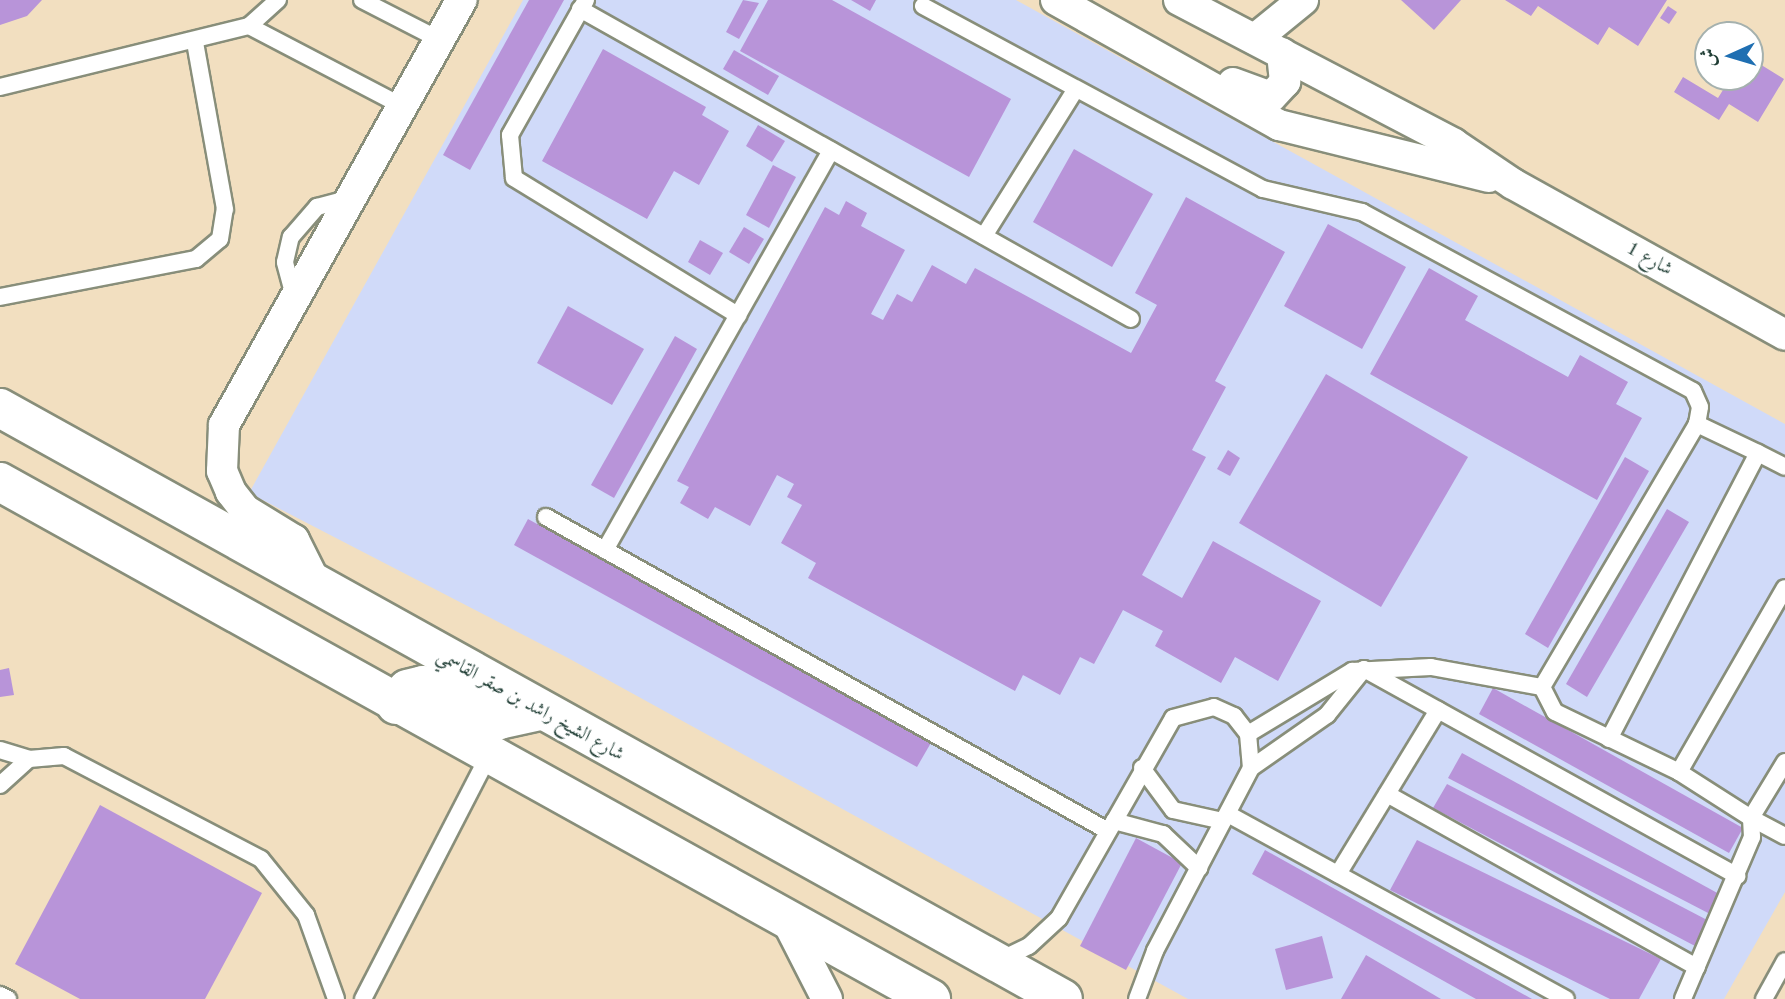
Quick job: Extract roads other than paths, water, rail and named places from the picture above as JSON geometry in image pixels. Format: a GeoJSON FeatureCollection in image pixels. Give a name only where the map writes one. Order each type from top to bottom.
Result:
{"type":"FeatureCollection","features":[{"type":"Feature","properties":{"kind":"main road","name":"شارع الشيخ راشد بن صقر القاسمي"},"geometry":{"type":"LineString","coordinates":[[0,408],[993,964],[1063,999]]}},
{"type":"Feature","properties":{"kind":"main road"},"geometry":{"type":"LineString","coordinates":[[0,482],[396,705],[931,999]]}},
{"type":"Feature","properties":{"kind":"main road"},"geometry":{"type":"LineString","coordinates":[[396,705],[407,689],[423,684],[499,720],[540,711]]}},
{"type":"Feature","properties":{"kind":"street"},"geometry":{"type":"LineString","coordinates":[[318,588],[294,540],[245,510],[231,492],[220,448],[224,425],[406,108],[462,0]]}},
{"type":"Feature","properties":{"kind":"street"},"geometry":{"type":"LineString","coordinates":[[1056,0],[1279,125],[1513,184]]}},
{"type":"Feature","properties":{"kind":"street"},"geometry":{"type":"LineString","coordinates":[[1179,0],[1454,144],[1513,184]]}},
{"type":"Feature","properties":{"kind":"street"},"geometry":{"type":"LineString","coordinates":[[1255,39],[1303,0]]}},
{"type":"Feature","properties":{"kind":"street"},"geometry":{"type":"LineString","coordinates":[[1170,65],[1212,71],[1261,98],[1271,97],[1285,82],[1282,53]]}},
{"type":"Feature","properties":{"kind":"street","name":"شارع 1"},"geometry":{"type":"LineString","coordinates":[[1513,184],[1783,326]]}},
{"type":"Feature","properties":{"kind":"street"},"geometry":{"type":"LineString","coordinates":[[785,917],[827,999]]}},
{"type":"Feature","properties":{"kind":"lane"},"geometry":{"type":"LineString","coordinates":[[0,87],[195,42],[249,26],[278,0]]}},
{"type":"Feature","properties":{"kind":"lane"},"geometry":{"type":"LineString","coordinates":[[362,0],[440,40]]}},
{"type":"Feature","properties":{"kind":"lane"},"geometry":{"type":"LineString","coordinates":[[738,315],[514,178],[510,135],[583,5],[831,150],[1131,319]]}},
{"type":"Feature","properties":{"kind":"lane"},"geometry":{"type":"LineString","coordinates":[[923,6],[1262,189],[1349,205],[1687,386],[1700,407],[1697,424],[1542,687]]}},
{"type":"Feature","properties":{"kind":"lane"},"geometry":{"type":"LineString","coordinates":[[249,26],[406,108]]}},
{"type":"Feature","properties":{"kind":"lane"},"geometry":{"type":"LineString","coordinates":[[0,297],[197,259],[220,239],[225,209],[195,42]]}},
{"type":"Feature","properties":{"kind":"lane"},"geometry":{"type":"LineString","coordinates":[[984,236],[1076,89]]}},
{"type":"Feature","properties":{"kind":"lane"},"geometry":{"type":"LineString","coordinates":[[605,550],[831,150]]}},
{"type":"Feature","properties":{"kind":"lane"},"geometry":{"type":"LineString","coordinates":[[1697,424],[1785,467]]}},
{"type":"Feature","properties":{"kind":"lane"},"geometry":{"type":"LineString","coordinates":[[1609,739],[1758,453]]}},
{"type":"Feature","properties":{"kind":"lane"},"geometry":{"type":"LineString","coordinates":[[546,517],[1111,826],[1163,834],[1199,868]]}},
{"type":"Feature","properties":{"kind":"lane"},"geometry":{"type":"LineString","coordinates":[[1679,772],[1785,588]]}},
{"type":"Feature","properties":{"kind":"lane"},"geometry":{"type":"LineString","coordinates":[[1248,734],[1364,669],[1431,667],[1542,687]]}},
{"type":"Feature","properties":{"kind":"lane"},"geometry":{"type":"LineString","coordinates":[[1364,669],[1737,876]]}},
{"type":"Feature","properties":{"kind":"lane"},"geometry":{"type":"LineString","coordinates":[[1137,999],[1199,868],[1251,768],[1327,715],[1364,669]]}},
{"type":"Feature","properties":{"kind":"lane"},"geometry":{"type":"LineString","coordinates":[[1542,687],[1555,712],[1679,772],[1751,818],[1785,836]]}},
{"type":"Feature","properties":{"kind":"lane"},"geometry":{"type":"LineString","coordinates":[[993,964],[1029,946],[1059,918],[1142,768],[1173,718],[1192,708],[1214,707],[1234,716],[1248,734],[1251,768]]}},
{"type":"Feature","properties":{"kind":"lane"},"geometry":{"type":"LineString","coordinates":[[1338,874],[1438,710]]}},
{"type":"Feature","properties":{"kind":"lane"},"geometry":{"type":"LineString","coordinates":[[0,750],[29,759]]}},
{"type":"Feature","properties":{"kind":"lane"},"geometry":{"type":"LineString","coordinates":[[0,785],[29,759],[46,755],[80,762],[261,859],[306,915],[336,999]]}},
{"type":"Feature","properties":{"kind":"lane"},"geometry":{"type":"LineString","coordinates":[[363,999],[489,755]]}},
{"type":"Feature","properties":{"kind":"lane"},"geometry":{"type":"LineString","coordinates":[[1683,999],[1752,837],[1751,818],[1785,762]]}},
{"type":"Feature","properties":{"kind":"lane"},"geometry":{"type":"LineString","coordinates":[[1142,768],[1173,810],[1226,817],[1338,874],[1566,999]]}},
{"type":"Feature","properties":{"kind":"lane"},"geometry":{"type":"LineString","coordinates":[[1387,794],[1697,967]]}},
{"type":"Feature","properties":{"kind":"lane"},"geometry":{"type":"LineString","coordinates":[[1764,999],[1785,961]]}},
{"type":"Feature","properties":{"kind":"lane"},"geometry":{"type":"LineString","coordinates":[[0,995],[8,999]]}}]}
